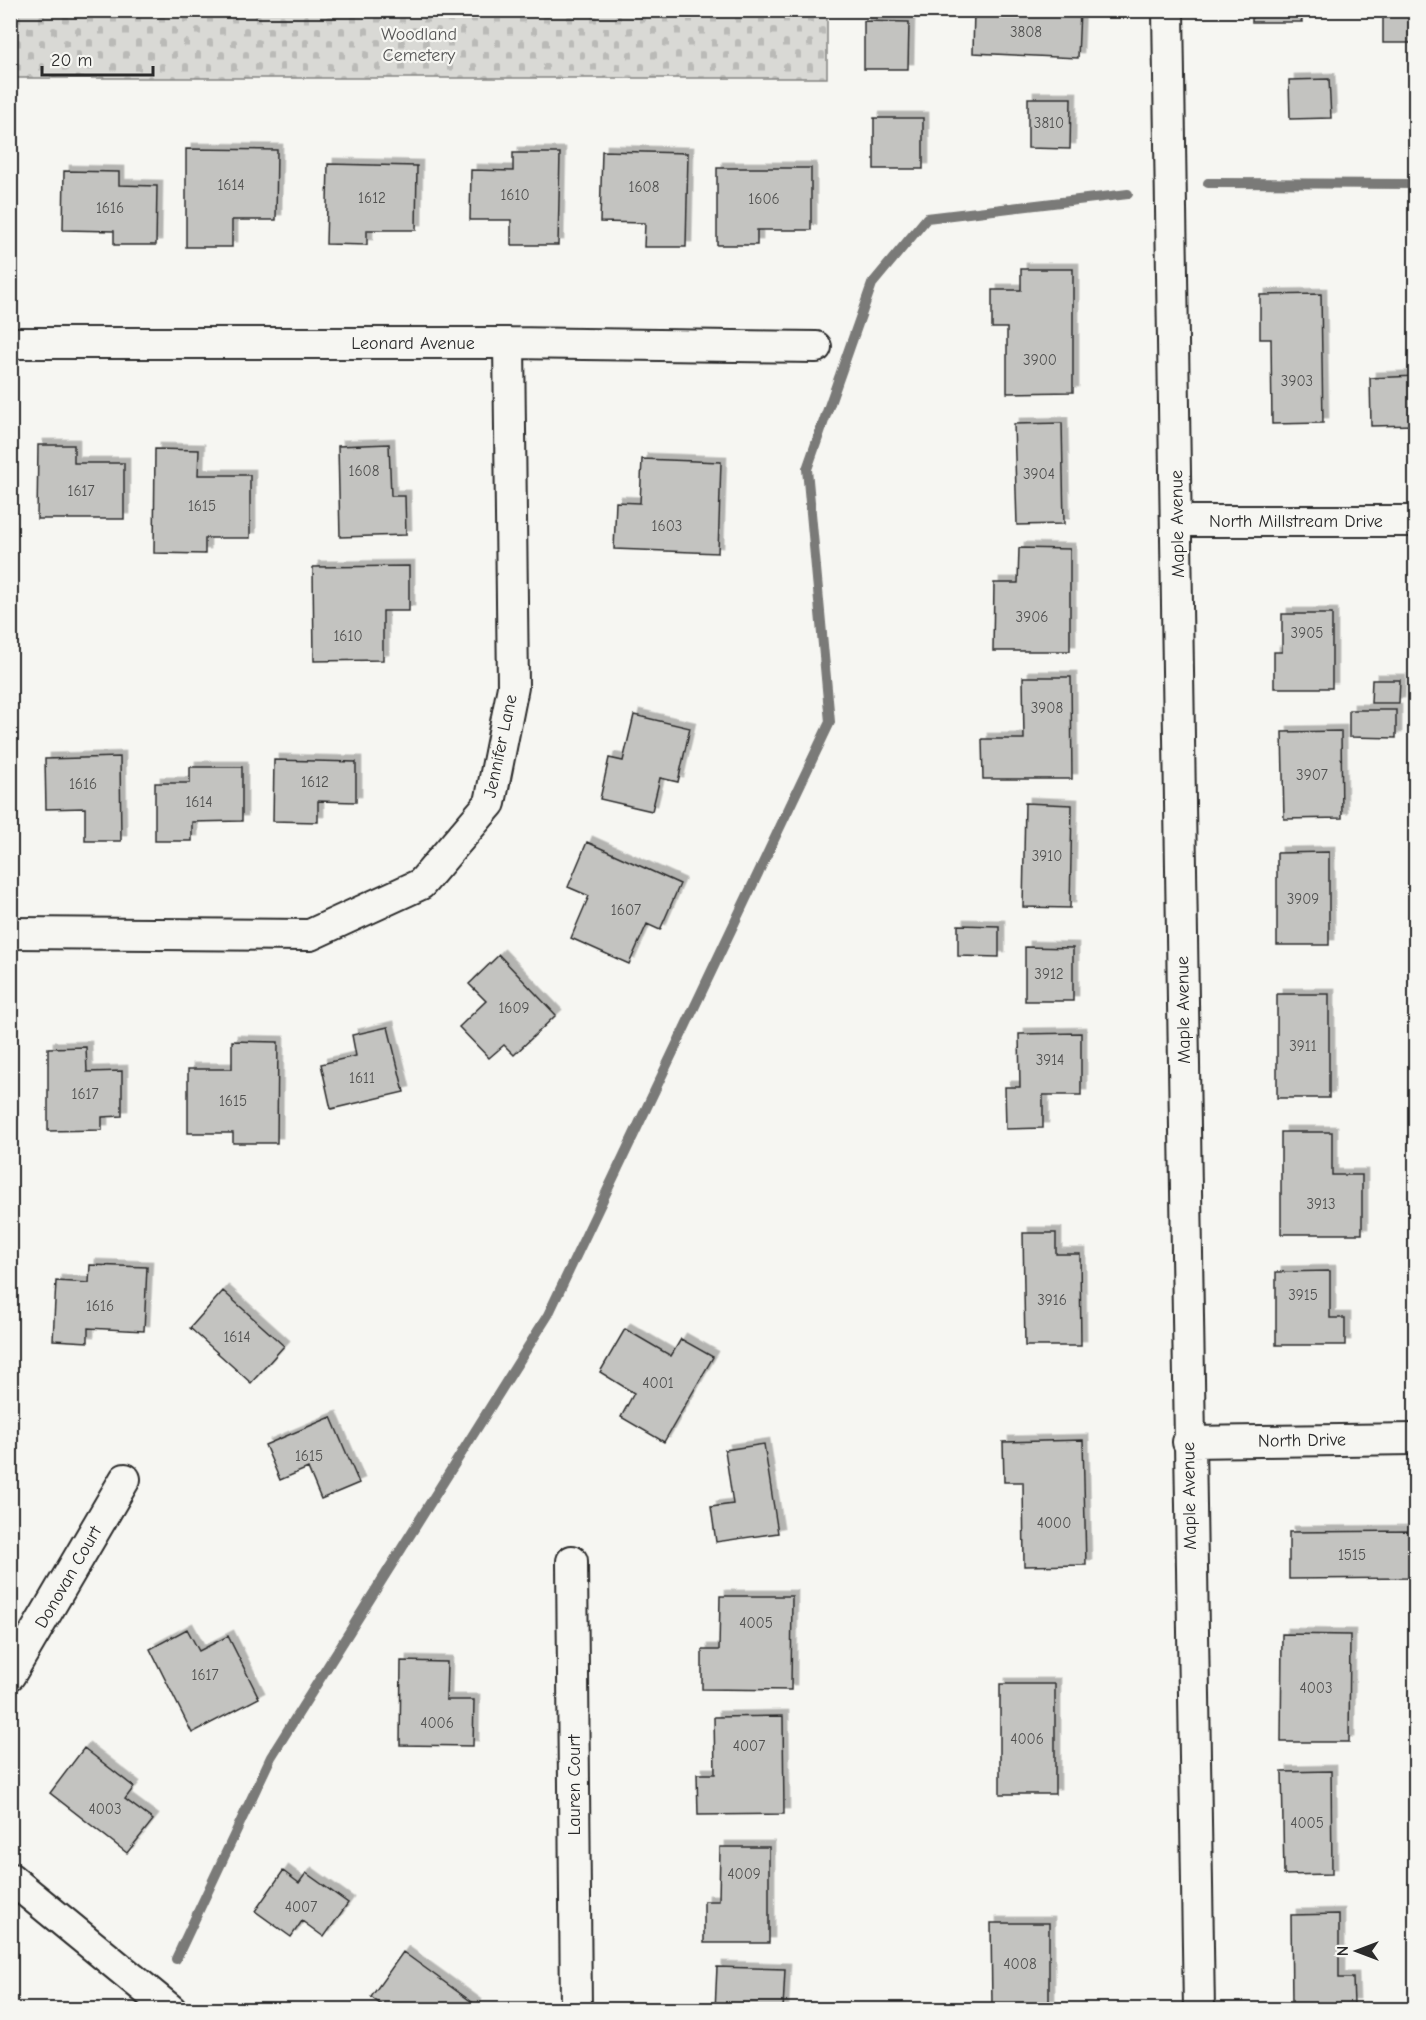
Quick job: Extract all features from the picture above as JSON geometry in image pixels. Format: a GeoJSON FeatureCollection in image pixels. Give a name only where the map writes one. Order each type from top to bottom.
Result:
{"type":"FeatureCollection","features":[{"type":"Feature","properties":{"kind":"street","name":"Maple Avenue"},"geometry":{"type":"LineString","coordinates":[[1168,10],[1177,521],[1188,1442],[1199,2010]]}},
{"type":"Feature","properties":{"kind":"street","name":"Leonard Avenue"},"geometry":{"type":"LineString","coordinates":[[10,343],[509,343],[816,347]]}},
{"type":"Feature","properties":{"kind":"street","name":"Jennifer Lane"},"geometry":{"type":"LineString","coordinates":[[10,933],[310,935],[420,884],[490,803],[513,687],[509,343]]}},
{"type":"Feature","properties":{"kind":"street","name":"North Millstream Drive"},"geometry":{"type":"LineString","coordinates":[[1177,521],[1416,521]]}},
{"type":"Feature","properties":{"kind":"street","name":"North Drive"},"geometry":{"type":"LineString","coordinates":[[1188,1442],[1416,1439]]}},
{"type":"Feature","properties":{"kind":"street","name":"Donovan Court"},"geometry":{"type":"LineString","coordinates":[[10,1676],[125,1479]]}},
{"type":"Feature","properties":{"kind":"street","name":"Lauren Court"},"geometry":{"type":"LineString","coordinates":[[572,1560],[576,2010]]}},
{"type":"Feature","properties":{"kind":"street"},"geometry":{"type":"LineString","coordinates":[[10,1878],[171,2010]]}},
{"type":"Feature","properties":{"kind":"green space","name":"Woodland Cemetery"},"geometry":{"type":"Polygon","coordinates":[[[10,11],[827,11],[827,78],[11,78],[10,11]]]}},
{"type":"Feature","properties":{"kind":"building"},"geometry":{"type":"Polygon","coordinates":[[[974,10],[1080,10],[1078,58],[973,53],[974,10]]]}},
{"type":"Feature","properties":{"kind":"building"},"geometry":{"type":"Polygon","coordinates":[[[1252,10],[1301,10],[1302,22],[1252,22],[1252,10]]]}},
{"type":"Feature","properties":{"kind":"building"},"geometry":{"type":"Polygon","coordinates":[[[1345,10],[1416,10],[1416,43],[1383,43],[1383,13],[1345,13],[1345,10]]]}},
{"type":"Feature","properties":{"kind":"building"},"geometry":{"type":"Polygon","coordinates":[[[864,21],[909,22],[908,69],[864,69],[864,21]]]}},
{"type":"Feature","properties":{"kind":"building"},"geometry":{"type":"Polygon","coordinates":[[[1329,79],[1331,118],[1290,119],[1289,80],[1329,79]]]}},
{"type":"Feature","properties":{"kind":"building"},"geometry":{"type":"Polygon","coordinates":[[[1028,98],[1071,98],[1070,149],[1028,148],[1028,98]]]}},
{"type":"Feature","properties":{"kind":"building"},"geometry":{"type":"Polygon","coordinates":[[[874,118],[923,118],[923,169],[874,169],[874,118]]]}},
{"type":"Feature","properties":{"kind":"building"},"geometry":{"type":"Polygon","coordinates":[[[186,149],[277,150],[276,220],[232,220],[232,247],[186,247],[186,149]]]}},
{"type":"Feature","properties":{"kind":"building"},"geometry":{"type":"Polygon","coordinates":[[[602,151],[688,153],[686,247],[644,247],[645,223],[600,222],[602,151]]]}},
{"type":"Feature","properties":{"kind":"building"},"geometry":{"type":"Polygon","coordinates":[[[513,153],[560,153],[558,245],[511,245],[511,220],[470,220],[471,170],[513,171],[513,153]]]}},
{"type":"Feature","properties":{"kind":"building"},"geometry":{"type":"Polygon","coordinates":[[[328,164],[417,166],[416,230],[367,230],[367,245],[326,244],[328,164]]]}},
{"type":"Feature","properties":{"kind":"building"},"geometry":{"type":"Polygon","coordinates":[[[717,168],[811,168],[811,230],[757,230],[757,245],[717,245],[717,168]]]}},
{"type":"Feature","properties":{"kind":"building"},"geometry":{"type":"Polygon","coordinates":[[[64,171],[119,172],[119,185],[157,186],[156,245],[114,245],[114,231],[63,230],[64,171]]]}},
{"type":"Feature","properties":{"kind":"building"},"geometry":{"type":"Polygon","coordinates":[[[1021,269],[1073,269],[1073,392],[1007,393],[1007,328],[992,328],[992,290],[1021,290],[1021,269]]]}},
{"type":"Feature","properties":{"kind":"building"},"geometry":{"type":"Polygon","coordinates":[[[1321,294],[1323,423],[1272,424],[1271,339],[1260,339],[1260,295],[1321,294]]]}},
{"type":"Feature","properties":{"kind":"building"},"geometry":{"type":"Polygon","coordinates":[[[1416,376],[1416,425],[1371,426],[1370,378],[1416,376]]]}},
{"type":"Feature","properties":{"kind":"building"},"geometry":{"type":"Polygon","coordinates":[[[1062,423],[1064,524],[1017,525],[1014,424],[1062,423]]]}},
{"type":"Feature","properties":{"kind":"building"},"geometry":{"type":"Polygon","coordinates":[[[389,444],[391,496],[405,496],[406,535],[340,537],[338,446],[389,444]]]}},
{"type":"Feature","properties":{"kind":"building"},"geometry":{"type":"Polygon","coordinates":[[[38,445],[74,445],[74,463],[124,463],[124,519],[37,519],[38,445]]]}},
{"type":"Feature","properties":{"kind":"building"},"geometry":{"type":"Polygon","coordinates":[[[155,449],[199,450],[198,475],[250,475],[250,538],[205,538],[205,554],[154,553],[155,449]]]}},
{"type":"Feature","properties":{"kind":"building"},"geometry":{"type":"Polygon","coordinates":[[[642,459],[721,462],[718,553],[614,549],[616,502],[640,503],[642,459]]]}},
{"type":"Feature","properties":{"kind":"building"},"geometry":{"type":"Polygon","coordinates":[[[1019,548],[1070,549],[1070,651],[993,651],[994,583],[1018,583],[1019,548]]]}},
{"type":"Feature","properties":{"kind":"building"},"geometry":{"type":"Polygon","coordinates":[[[409,566],[409,611],[383,611],[383,660],[314,661],[313,567],[409,566]]]}},
{"type":"Feature","properties":{"kind":"building"},"geometry":{"type":"Polygon","coordinates":[[[1282,614],[1332,614],[1332,688],[1274,688],[1274,652],[1282,652],[1282,614]]]}},
{"type":"Feature","properties":{"kind":"building"},"geometry":{"type":"Polygon","coordinates":[[[1023,677],[1071,677],[1072,779],[983,779],[982,739],[1024,739],[1023,677]]]}},
{"type":"Feature","properties":{"kind":"building"},"geometry":{"type":"Polygon","coordinates":[[[1372,680],[1400,680],[1399,703],[1371,703],[1372,680]]]}},
{"type":"Feature","properties":{"kind":"building"},"geometry":{"type":"Polygon","coordinates":[[[1349,710],[1396,710],[1396,738],[1349,737],[1349,710]]]}},
{"type":"Feature","properties":{"kind":"building"},"geometry":{"type":"Polygon","coordinates":[[[634,715],[690,728],[678,782],[660,778],[652,811],[600,799],[609,758],[623,761],[634,715]]]}},
{"type":"Feature","properties":{"kind":"building"},"geometry":{"type":"Polygon","coordinates":[[[1341,731],[1342,818],[1284,819],[1282,732],[1341,731]]]}},
{"type":"Feature","properties":{"kind":"building"},"geometry":{"type":"Polygon","coordinates":[[[120,757],[121,841],[85,841],[85,808],[46,809],[45,759],[120,757]]]}},
{"type":"Feature","properties":{"kind":"building"},"geometry":{"type":"Polygon","coordinates":[[[274,760],[356,762],[356,802],[318,801],[318,822],[273,821],[274,760]]]}},
{"type":"Feature","properties":{"kind":"building"},"geometry":{"type":"Polygon","coordinates":[[[190,767],[242,767],[242,821],[192,822],[192,841],[155,841],[155,783],[190,783],[190,767]]]}},
{"type":"Feature","properties":{"kind":"building"},"geometry":{"type":"Polygon","coordinates":[[[1025,803],[1072,805],[1070,908],[1023,907],[1025,803]]]}},
{"type":"Feature","properties":{"kind":"building"},"geometry":{"type":"Polygon","coordinates":[[[587,842],[680,884],[660,930],[647,924],[629,964],[571,938],[589,896],[568,887],[587,842]]]}},
{"type":"Feature","properties":{"kind":"building"},"geometry":{"type":"Polygon","coordinates":[[[1329,852],[1329,945],[1277,945],[1277,853],[1329,852]]]}},
{"type":"Feature","properties":{"kind":"building"},"geometry":{"type":"Polygon","coordinates":[[[958,925],[999,926],[999,957],[958,956],[958,925]]]}},
{"type":"Feature","properties":{"kind":"building"},"geometry":{"type":"Polygon","coordinates":[[[1025,947],[1073,948],[1073,1001],[1025,1001],[1025,947]]]}},
{"type":"Feature","properties":{"kind":"building"},"geometry":{"type":"Polygon","coordinates":[[[499,955],[556,1015],[514,1055],[504,1045],[489,1058],[459,1027],[486,1001],[469,984],[499,955]]]}},
{"type":"Feature","properties":{"kind":"building"},"geometry":{"type":"Polygon","coordinates":[[[1277,994],[1329,994],[1329,1098],[1277,1098],[1277,994]]]}},
{"type":"Feature","properties":{"kind":"building"},"geometry":{"type":"Polygon","coordinates":[[[388,1027],[404,1092],[331,1109],[321,1064],[356,1056],[352,1035],[388,1027]]]}},
{"type":"Feature","properties":{"kind":"building"},"geometry":{"type":"Polygon","coordinates":[[[1081,1033],[1081,1095],[1043,1095],[1043,1128],[1006,1129],[1005,1087],[1020,1087],[1019,1034],[1081,1033]]]}},
{"type":"Feature","properties":{"kind":"building"},"geometry":{"type":"Polygon","coordinates":[[[232,1041],[278,1042],[277,1143],[233,1143],[233,1133],[188,1133],[188,1069],[232,1069],[232,1041]]]}},
{"type":"Feature","properties":{"kind":"building"},"geometry":{"type":"Polygon","coordinates":[[[86,1047],[87,1072],[122,1071],[122,1116],[102,1117],[102,1130],[48,1131],[48,1048],[86,1047]]]}},
{"type":"Feature","properties":{"kind":"building"},"geometry":{"type":"Polygon","coordinates":[[[1281,1132],[1332,1132],[1332,1175],[1362,1175],[1362,1234],[1281,1234],[1281,1132]]]}},
{"type":"Feature","properties":{"kind":"building"},"geometry":{"type":"Polygon","coordinates":[[[1023,1233],[1056,1233],[1056,1254],[1080,1254],[1081,1346],[1025,1346],[1023,1233]]]}},
{"type":"Feature","properties":{"kind":"building"},"geometry":{"type":"Polygon","coordinates":[[[90,1265],[147,1267],[144,1331],[88,1328],[88,1342],[53,1340],[56,1281],[89,1283],[90,1265]]]}},
{"type":"Feature","properties":{"kind":"building"},"geometry":{"type":"Polygon","coordinates":[[[1330,1271],[1330,1318],[1345,1318],[1345,1345],[1276,1345],[1276,1272],[1330,1271]]]}},
{"type":"Feature","properties":{"kind":"building"},"geometry":{"type":"Polygon","coordinates":[[[223,1291],[284,1346],[251,1383],[190,1328],[223,1291]]]}},
{"type":"Feature","properties":{"kind":"building"},"geometry":{"type":"Polygon","coordinates":[[[625,1329],[671,1356],[681,1339],[713,1357],[664,1442],[621,1417],[634,1393],[600,1372],[625,1329]]]}},
{"type":"Feature","properties":{"kind":"building"},"geometry":{"type":"Polygon","coordinates":[[[331,1417],[359,1483],[321,1499],[308,1468],[280,1480],[265,1445],[331,1417]]]}},
{"type":"Feature","properties":{"kind":"building"},"geometry":{"type":"Polygon","coordinates":[[[1083,1440],[1086,1565],[1024,1566],[1023,1482],[1004,1482],[1003,1442],[1083,1440]]]}},
{"type":"Feature","properties":{"kind":"building"},"geometry":{"type":"Polygon","coordinates":[[[764,1444],[778,1533],[716,1542],[711,1507],[733,1504],[725,1450],[764,1444]]]}},
{"type":"Feature","properties":{"kind":"building"},"geometry":{"type":"Polygon","coordinates":[[[1416,1531],[1416,1578],[1289,1579],[1289,1532],[1416,1531]]]}},
{"type":"Feature","properties":{"kind":"building"},"geometry":{"type":"Polygon","coordinates":[[[720,1596],[792,1596],[791,1690],[702,1689],[702,1650],[719,1650],[720,1596]]]}},
{"type":"Feature","properties":{"kind":"building"},"geometry":{"type":"Polygon","coordinates":[[[187,1629],[199,1651],[228,1636],[259,1698],[192,1733],[150,1649],[187,1629]]]}},
{"type":"Feature","properties":{"kind":"building"},"geometry":{"type":"Polygon","coordinates":[[[1282,1634],[1350,1635],[1349,1742],[1281,1742],[1282,1634]]]}},
{"type":"Feature","properties":{"kind":"building"},"geometry":{"type":"Polygon","coordinates":[[[401,1661],[447,1662],[446,1700],[474,1700],[473,1746],[400,1745],[401,1661]]]}},
{"type":"Feature","properties":{"kind":"building"},"geometry":{"type":"Polygon","coordinates":[[[1000,1684],[1055,1684],[1055,1794],[1000,1794],[1000,1684]]]}},
{"type":"Feature","properties":{"kind":"building"},"geometry":{"type":"Polygon","coordinates":[[[783,1716],[784,1814],[698,1815],[697,1774],[715,1774],[714,1717],[783,1716]]]}},
{"type":"Feature","properties":{"kind":"building"},"geometry":{"type":"Polygon","coordinates":[[[84,1748],[134,1787],[125,1799],[153,1820],[127,1853],[50,1793],[84,1748]]]}},
{"type":"Feature","properties":{"kind":"building"},"geometry":{"type":"Polygon","coordinates":[[[1331,1771],[1332,1874],[1284,1875],[1282,1772],[1331,1771]]]}},
{"type":"Feature","properties":{"kind":"building"},"geometry":{"type":"Polygon","coordinates":[[[720,1847],[769,1847],[769,1943],[704,1943],[704,1901],[719,1901],[720,1847]]]}},
{"type":"Feature","properties":{"kind":"building"},"geometry":{"type":"Polygon","coordinates":[[[283,1871],[299,1883],[306,1873],[348,1903],[324,1937],[302,1921],[291,1937],[255,1911],[283,1871]]]}},
{"type":"Feature","properties":{"kind":"building"},"geometry":{"type":"Polygon","coordinates":[[[1339,1914],[1339,1978],[1353,1978],[1354,2004],[1292,2004],[1291,1915],[1339,1914]]]}},
{"type":"Feature","properties":{"kind":"building"},"geometry":{"type":"Polygon","coordinates":[[[991,1923],[1049,1923],[1049,2005],[992,2006],[991,1923]]]}},
{"type":"Feature","properties":{"kind":"building"},"geometry":{"type":"Polygon","coordinates":[[[403,1952],[476,2005],[473,2010],[388,2010],[371,1997],[403,1952]]]}},
{"type":"Feature","properties":{"kind":"building"},"geometry":{"type":"Polygon","coordinates":[[[717,1967],[785,1969],[783,2010],[715,2010],[717,1967]]]}},
{"type":"Feature","properties":{"kind":"waterway"},"geometry":{"type":"LineString","coordinates":[[1208,183],[1416,184]]}},
{"type":"Feature","properties":{"kind":"waterway"},"geometry":{"type":"LineString","coordinates":[[176,1959],[271,1757],[548,1315],[830,722],[807,469],[872,284],[927,218],[1128,194]]}}]}
